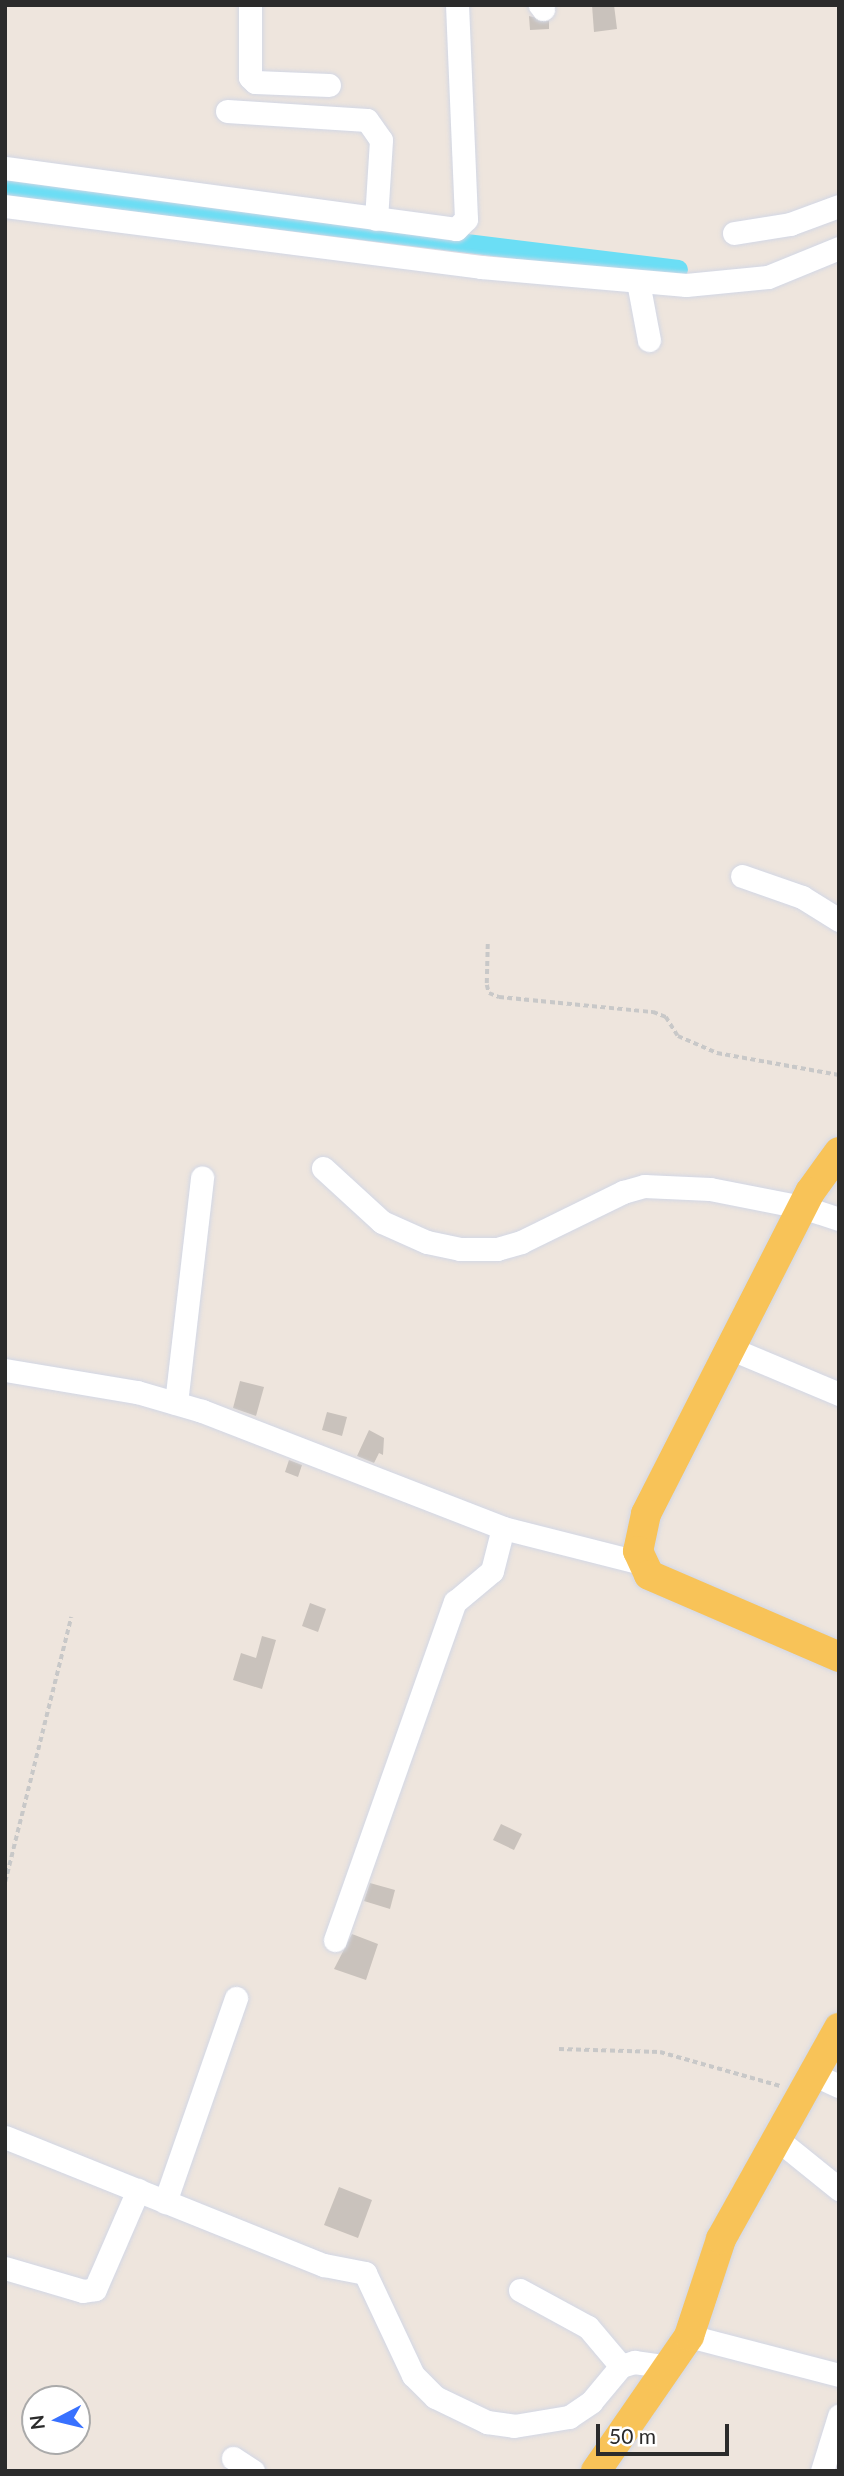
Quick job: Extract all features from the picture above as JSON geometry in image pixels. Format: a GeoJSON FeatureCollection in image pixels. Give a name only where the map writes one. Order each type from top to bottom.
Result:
{"type":"FeatureCollection","features":[{"type":"Feature","properties":{"kind":"main road"},"geometry":{"type":"LineString","coordinates":[[839,1152],[802,1207],[638,1534],[641,1563],[649,1575],[839,1657]]}},
{"type":"Feature","properties":{"kind":"main road"},"geometry":{"type":"LineString","coordinates":[[596,2471],[690,2336],[721,2239],[777,2140],[818,2084],[839,2028]]}},
{"type":"Feature","properties":{"kind":"street"},"geometry":{"type":"LineString","coordinates":[[250,5],[250,77],[255,82],[329,85]]}},
{"type":"Feature","properties":{"kind":"street"},"geometry":{"type":"LineString","coordinates":[[5,168],[456,229],[466,219],[457,5]]}},
{"type":"Feature","properties":{"kind":"street"},"geometry":{"type":"LineString","coordinates":[[227,111],[368,120],[381,140],[376,219]]}},
{"type":"Feature","properties":{"kind":"street"},"geometry":{"type":"LineString","coordinates":[[5,205],[467,266],[686,285],[768,277],[839,248]]}},
{"type":"Feature","properties":{"kind":"street"},"geometry":{"type":"LineString","coordinates":[[734,233],[790,224],[839,206]]}},
{"type":"Feature","properties":{"kind":"street"},"geometry":{"type":"LineString","coordinates":[[638,282],[649,340]]}},
{"type":"Feature","properties":{"kind":"street"},"geometry":{"type":"LineString","coordinates":[[742,876],[802,897],[839,920]]}},
{"type":"Feature","properties":{"kind":"street"},"geometry":{"type":"LineString","coordinates":[[323,1168],[382,1222],[427,1242],[460,1248],[497,1249],[521,1242],[623,1192],[644,1186],[710,1189],[802,1207],[839,1219]]}},
{"type":"Feature","properties":{"kind":"street"},"geometry":{"type":"LineString","coordinates":[[176,1403],[202,1177]]}},
{"type":"Feature","properties":{"kind":"street"},"geometry":{"type":"LineString","coordinates":[[732,1349],[839,1394]]}},
{"type":"Feature","properties":{"kind":"street"},"geometry":{"type":"LineString","coordinates":[[5,1370],[176,1403],[253,1427],[394,1489],[503,1528],[641,1563]]}},
{"type":"Feature","properties":{"kind":"street"},"geometry":{"type":"LineString","coordinates":[[335,1940],[455,1602],[492,1572],[503,1528]]}},
{"type":"Feature","properties":{"kind":"street"},"geometry":{"type":"LineString","coordinates":[[166,2202],[236,1998]]}},
{"type":"Feature","properties":{"kind":"street"},"geometry":{"type":"LineString","coordinates":[[5,2137],[324,2265],[365,2273],[413,2375],[446,2404],[487,2422],[514,2427],[569,2417],[591,2402],[621,2366],[634,2362],[668,2367]]}},
{"type":"Feature","properties":{"kind":"street"},"geometry":{"type":"LineString","coordinates":[[777,2140],[839,2189]]}},
{"type":"Feature","properties":{"kind":"street"},"geometry":{"type":"LineString","coordinates":[[5,2268],[83,2291],[95,2289],[138,2190]]}},
{"type":"Feature","properties":{"kind":"street"},"geometry":{"type":"LineString","coordinates":[[520,2290],[588,2326],[621,2366]]}},
{"type":"Feature","properties":{"kind":"street"},"geometry":{"type":"LineString","coordinates":[[690,2336],[839,2375]]}},
{"type":"Feature","properties":{"kind":"street"},"geometry":{"type":"LineString","coordinates":[[822,2471],[839,2416]]}},
{"type":"Feature","properties":{"kind":"street"},"geometry":{"type":"LineString","coordinates":[[233,2458],[253,2471]]}},
{"type":"Feature","properties":{"kind":"path"},"geometry":{"type":"LineString","coordinates":[[488,944],[487,985],[489,993],[499,997],[653,1012],[666,1017],[678,1036],[717,1053],[839,1075]]}},
{"type":"Feature","properties":{"kind":"path"},"geometry":{"type":"LineString","coordinates":[[5,1882],[71,1617]]}},
{"type":"Feature","properties":{"kind":"path"},"geometry":{"type":"LineString","coordinates":[[559,2049],[660,2052],[818,2084]]}},
{"type":"Feature","properties":{"kind":"building"},"geometry":{"type":"Polygon","coordinates":[[[592,5],[614,5],[617,29],[594,32],[592,5]]]}},
{"type":"Feature","properties":{"kind":"building"},"geometry":{"type":"Polygon","coordinates":[[[529,16],[549,21],[549,29],[530,30],[529,16]]]}},
{"type":"Feature","properties":{"kind":"building"},"geometry":{"type":"Polygon","coordinates":[[[240,1381],[264,1387],[256,1416],[233,1408],[240,1381]]]}},
{"type":"Feature","properties":{"kind":"building"},"geometry":{"type":"Polygon","coordinates":[[[327,1412],[347,1417],[342,1436],[322,1430],[327,1412]]]}},
{"type":"Feature","properties":{"kind":"building"},"geometry":{"type":"Polygon","coordinates":[[[369,1430],[384,1438],[383,1455],[379,1453],[374,1463],[357,1456],[369,1430]]]}},
{"type":"Feature","properties":{"kind":"building"},"geometry":{"type":"Polygon","coordinates":[[[289,1460],[302,1465],[298,1477],[285,1472],[289,1460]]]}},
{"type":"Feature","properties":{"kind":"building"},"geometry":{"type":"Polygon","coordinates":[[[310,1603],[326,1609],[318,1632],[302,1626],[310,1603]]]}},
{"type":"Feature","properties":{"kind":"building"},"geometry":{"type":"Polygon","coordinates":[[[262,1636],[276,1640],[262,1689],[233,1680],[241,1653],[256,1658],[262,1636]]]}},
{"type":"Feature","properties":{"kind":"building"},"geometry":{"type":"Polygon","coordinates":[[[501,1824],[522,1834],[514,1850],[493,1840],[501,1824]]]}},
{"type":"Feature","properties":{"kind":"building"},"geometry":{"type":"Polygon","coordinates":[[[370,1883],[395,1890],[390,1909],[364,1901],[370,1883]]]}},
{"type":"Feature","properties":{"kind":"building"},"geometry":{"type":"Polygon","coordinates":[[[352,1934],[378,1944],[366,1980],[334,1969],[352,1934]]]}},
{"type":"Feature","properties":{"kind":"building"},"geometry":{"type":"Polygon","coordinates":[[[339,2187],[372,2200],[358,2238],[324,2225],[339,2187]]]}},
{"type":"Feature","properties":{"kind":"waterway"},"geometry":{"type":"LineString","coordinates":[[5,186],[678,269]]}}]}
